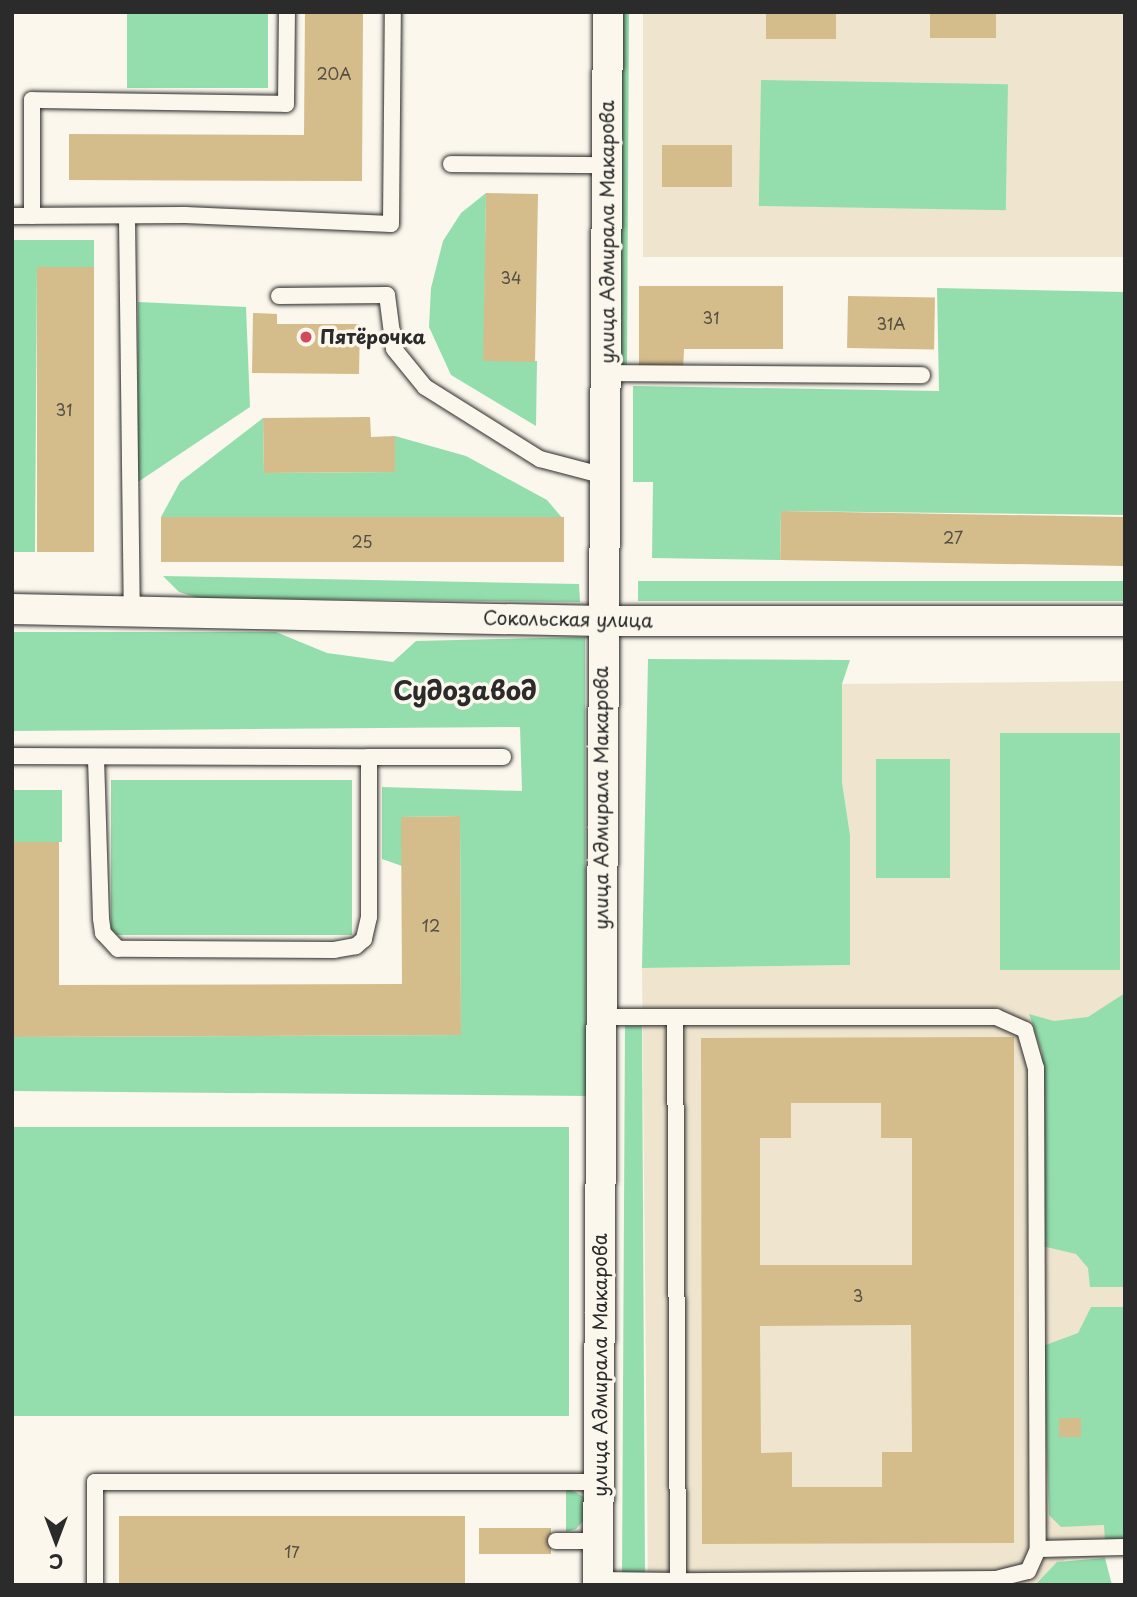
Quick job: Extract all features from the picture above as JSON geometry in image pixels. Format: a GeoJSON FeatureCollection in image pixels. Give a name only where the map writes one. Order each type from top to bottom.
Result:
{"type":"FeatureCollection","features":[{"type":"Feature","properties":{"kind":"street","name":"улица Адмирала Макарова"},"geometry":{"type":"LineString","coordinates":[[598,1583],[602,621],[606,476],[608,12]]}},
{"type":"Feature","properties":{"kind":"street","name":"Сокольская улица"},"geometry":{"type":"LineString","coordinates":[[12,609],[602,621],[1125,621]]}},
{"type":"Feature","properties":{"kind":"lane"},"geometry":{"type":"LineString","coordinates":[[33,216],[32,100],[286,104],[287,12]]}},
{"type":"Feature","properties":{"kind":"lane"},"geometry":{"type":"LineString","coordinates":[[12,216],[127,218],[185,215],[391,224],[393,12]]}},
{"type":"Feature","properties":{"kind":"lane"},"geometry":{"type":"LineString","coordinates":[[451,164],[607,164]]}},
{"type":"Feature","properties":{"kind":"lane"},"geometry":{"type":"LineString","coordinates":[[127,218],[132,610]]}},
{"type":"Feature","properties":{"kind":"lane"},"geometry":{"type":"LineString","coordinates":[[279,296],[387,295],[394,348],[425,387],[540,459],[606,476]]}},
{"type":"Feature","properties":{"kind":"lane"},"geometry":{"type":"LineString","coordinates":[[606,373],[922,375]]}},
{"type":"Feature","properties":{"kind":"lane"},"geometry":{"type":"LineString","coordinates":[[12,756],[503,757]]}},
{"type":"Feature","properties":{"kind":"lane"},"geometry":{"type":"LineString","coordinates":[[96,758],[101,918],[109,943],[128,951],[356,946],[364,939],[369,917],[369,757]]}},
{"type":"Feature","properties":{"kind":"lane"},"geometry":{"type":"LineString","coordinates":[[598,1583],[997,1579],[1028,1571],[1038,1549],[1036,1069],[1025,1030],[996,1017],[600,1017]]}},
{"type":"Feature","properties":{"kind":"lane"},"geometry":{"type":"LineString","coordinates":[[675,1017],[678,1581]]}},
{"type":"Feature","properties":{"kind":"lane"},"geometry":{"type":"LineString","coordinates":[[95,1585],[95,1482],[600,1482]]}},
{"type":"Feature","properties":{"kind":"lane"},"geometry":{"type":"LineString","coordinates":[[556,1541],[599,1541]]}},
{"type":"Feature","properties":{"kind":"lane"},"geometry":{"type":"LineString","coordinates":[[1038,1549],[1125,1547]]}},
{"type":"Feature","properties":{"kind":"shaded area"},"geometry":{"type":"Polygon","coordinates":[[[643,12],[1125,12],[1125,257],[643,257],[643,12]]]}},
{"type":"Feature","properties":{"kind":"shaded area"},"geometry":{"type":"Polygon","coordinates":[[[1125,681],[1125,1542],[1106,1543],[1105,1558],[1066,1559],[1035,1585],[648,1585],[642,968],[850,965],[850,835],[842,782],[842,684],[1125,681]]]}},
{"type":"Feature","properties":{"kind":"green space"},"geometry":{"type":"Polygon","coordinates":[[[618,12],[629,12],[627,367],[618,363],[618,12]]]}},
{"type":"Feature","properties":{"kind":"green space"},"geometry":{"type":"Polygon","coordinates":[[[127,14],[268,14],[268,88],[127,88],[127,14]]]}},
{"type":"Feature","properties":{"kind":"green space"},"geometry":{"type":"Polygon","coordinates":[[[761,80],[1008,84],[1006,210],[759,206],[761,80]]]}},
{"type":"Feature","properties":{"kind":"green space"},"geometry":{"type":"Polygon","coordinates":[[[486,193],[484,360],[537,361],[536,426],[451,375],[429,327],[431,288],[443,241],[461,213],[486,193]]]}},
{"type":"Feature","properties":{"kind":"green space"},"geometry":{"type":"Polygon","coordinates":[[[12,240],[94,240],[94,267],[37,268],[35,552],[12,552],[12,240]]]}},
{"type":"Feature","properties":{"kind":"green space"},"geometry":{"type":"Polygon","coordinates":[[[937,288],[1125,292],[1125,515],[781,511],[780,560],[652,558],[653,482],[633,482],[633,386],[939,391],[937,288]]]}},
{"type":"Feature","properties":{"kind":"green space"},"geometry":{"type":"Polygon","coordinates":[[[138,302],[246,307],[250,407],[138,482],[138,302]]]}},
{"type":"Feature","properties":{"kind":"green space"},"geometry":{"type":"Polygon","coordinates":[[[263,418],[264,473],[395,472],[395,436],[466,456],[547,500],[564,520],[161,517],[180,482],[263,418]]]}},
{"type":"Feature","properties":{"kind":"green space"},"geometry":{"type":"Polygon","coordinates":[[[163,576],[579,584],[580,602],[198,598],[179,592],[163,576]]]}},
{"type":"Feature","properties":{"kind":"green space"},"geometry":{"type":"Polygon","coordinates":[[[638,581],[1125,581],[1125,601],[638,601],[638,581]]]}},
{"type":"Feature","properties":{"kind":"green space"},"geometry":{"type":"Polygon","coordinates":[[[12,632],[276,632],[327,653],[393,662],[416,641],[585,637],[586,1096],[12,1091],[12,1037],[461,1035],[460,816],[402,817],[402,866],[382,859],[382,787],[522,791],[520,727],[13,731],[12,632]]]}},
{"type":"Feature","properties":{"kind":"green space"},"geometry":{"type":"Polygon","coordinates":[[[648,659],[850,660],[842,684],[842,782],[850,835],[850,965],[642,968],[648,659]]]}},
{"type":"Feature","properties":{"kind":"green space"},"geometry":{"type":"Polygon","coordinates":[[[1000,733],[1120,733],[1120,970],[1000,970],[1000,733]]]}},
{"type":"Feature","properties":{"kind":"green space"},"geometry":{"type":"Polygon","coordinates":[[[876,759],[950,759],[950,878],[876,878],[876,759]]]}},
{"type":"Feature","properties":{"kind":"green space"},"geometry":{"type":"Polygon","coordinates":[[[111,780],[352,780],[352,935],[111,935],[111,780]]]}},
{"type":"Feature","properties":{"kind":"green space"},"geometry":{"type":"Polygon","coordinates":[[[12,790],[62,790],[62,842],[12,842],[12,790]]]}},
{"type":"Feature","properties":{"kind":"green space"},"geometry":{"type":"Polygon","coordinates":[[[1125,993],[1125,1287],[1090,1287],[1088,1268],[1076,1254],[1042,1246],[1042,1052],[1029,1014],[1054,1021],[1088,1017],[1125,993]]]}},
{"type":"Feature","properties":{"kind":"green space"},"geometry":{"type":"Polygon","coordinates":[[[625,1026],[642,1026],[645,1577],[622,1577],[625,1026]]]}},
{"type":"Feature","properties":{"kind":"green space"},"geometry":{"type":"Polygon","coordinates":[[[12,1127],[569,1127],[569,1416],[12,1416],[12,1127]]]}},
{"type":"Feature","properties":{"kind":"green space"},"geometry":{"type":"Polygon","coordinates":[[[1091,1307],[1125,1307],[1125,1542],[1105,1543],[1104,1525],[1061,1527],[1049,1515],[1043,1346],[1078,1333],[1091,1307]]]}},
{"type":"Feature","properties":{"kind":"green space"},"geometry":{"type":"Polygon","coordinates":[[[566,1487],[584,1497],[586,1518],[576,1529],[566,1532],[566,1487]]]}},
{"type":"Feature","properties":{"kind":"green space"},"geometry":{"type":"Polygon","coordinates":[[[1105,1558],[1112,1585],[1035,1585],[1057,1562],[1105,1558]]]}},
{"type":"Feature","properties":{"kind":"building"},"geometry":{"type":"Polygon","coordinates":[[[305,12],[363,12],[362,181],[69,180],[69,134],[304,135],[305,12]]]}},
{"type":"Feature","properties":{"kind":"building"},"geometry":{"type":"Polygon","coordinates":[[[766,12],[836,12],[836,39],[766,39],[766,12]]]}},
{"type":"Feature","properties":{"kind":"building"},"geometry":{"type":"Polygon","coordinates":[[[930,12],[996,12],[996,38],[930,38],[930,12]]]}},
{"type":"Feature","properties":{"kind":"building"},"geometry":{"type":"Polygon","coordinates":[[[662,145],[732,145],[732,187],[662,187],[662,145]]]}},
{"type":"Feature","properties":{"kind":"building"},"geometry":{"type":"Polygon","coordinates":[[[486,193],[538,194],[535,362],[483,361],[486,193]]]}},
{"type":"Feature","properties":{"kind":"building"},"geometry":{"type":"Polygon","coordinates":[[[37,267],[94,267],[94,552],[37,552],[37,267]]]}},
{"type":"Feature","properties":{"kind":"building"},"geometry":{"type":"Polygon","coordinates":[[[639,286],[783,286],[783,349],[684,349],[683,371],[639,371],[639,286]]]}},
{"type":"Feature","properties":{"kind":"building"},"geometry":{"type":"Polygon","coordinates":[[[848,296],[935,298],[934,350],[847,348],[848,296]]]}},
{"type":"Feature","properties":{"kind":"building","name":"Пятёрочка"},"geometry":{"type":"Polygon","coordinates":[[[253,313],[277,314],[277,324],[360,324],[359,374],[252,373],[253,313]]]}},
{"type":"Feature","properties":{"kind":"building"},"geometry":{"type":"Polygon","coordinates":[[[370,417],[371,437],[395,436],[395,472],[264,473],[263,418],[370,417]]]}},
{"type":"Feature","properties":{"kind":"building"},"geometry":{"type":"Polygon","coordinates":[[[781,511],[1125,517],[1124,566],[780,560],[781,511]]]}},
{"type":"Feature","properties":{"kind":"building"},"geometry":{"type":"Polygon","coordinates":[[[161,517],[564,517],[564,562],[161,562],[161,517]]]}},
{"type":"Feature","properties":{"kind":"building"},"geometry":{"type":"Polygon","coordinates":[[[460,816],[461,1035],[12,1037],[12,842],[59,842],[59,985],[402,984],[401,817],[460,816]]]}},
{"type":"Feature","properties":{"kind":"building"},"geometry":{"type":"Polygon","coordinates":[[[1014,1037],[1014,1543],[702,1544],[701,1038],[1014,1037]],[[791,1103],[791,1138],[760,1138],[760,1265],[912,1265],[912,1138],[881,1138],[881,1103],[791,1103]],[[911,1325],[760,1326],[761,1453],[792,1452],[792,1487],[882,1487],[882,1452],[912,1452],[911,1325]]]}},
{"type":"Feature","properties":{"kind":"building"},"geometry":{"type":"Polygon","coordinates":[[[1059,1418],[1081,1418],[1081,1437],[1059,1437],[1059,1418]]]}},
{"type":"Feature","properties":{"kind":"building"},"geometry":{"type":"Polygon","coordinates":[[[119,1516],[465,1516],[465,1585],[119,1585],[119,1516]]]}},
{"type":"Feature","properties":{"kind":"building"},"geometry":{"type":"Polygon","coordinates":[[[479,1528],[551,1528],[551,1554],[479,1554],[479,1528]]]}},
{"type":"Feature","properties":{"kind":"place","name":"Пятёрочка"},"geometry":{"type":"Point","coordinates":[306,337]}},
{"type":"Feature","properties":{"kind":"district","name":"Судозавод"},"geometry":{"type":"Point","coordinates":[465,690]}}]}
